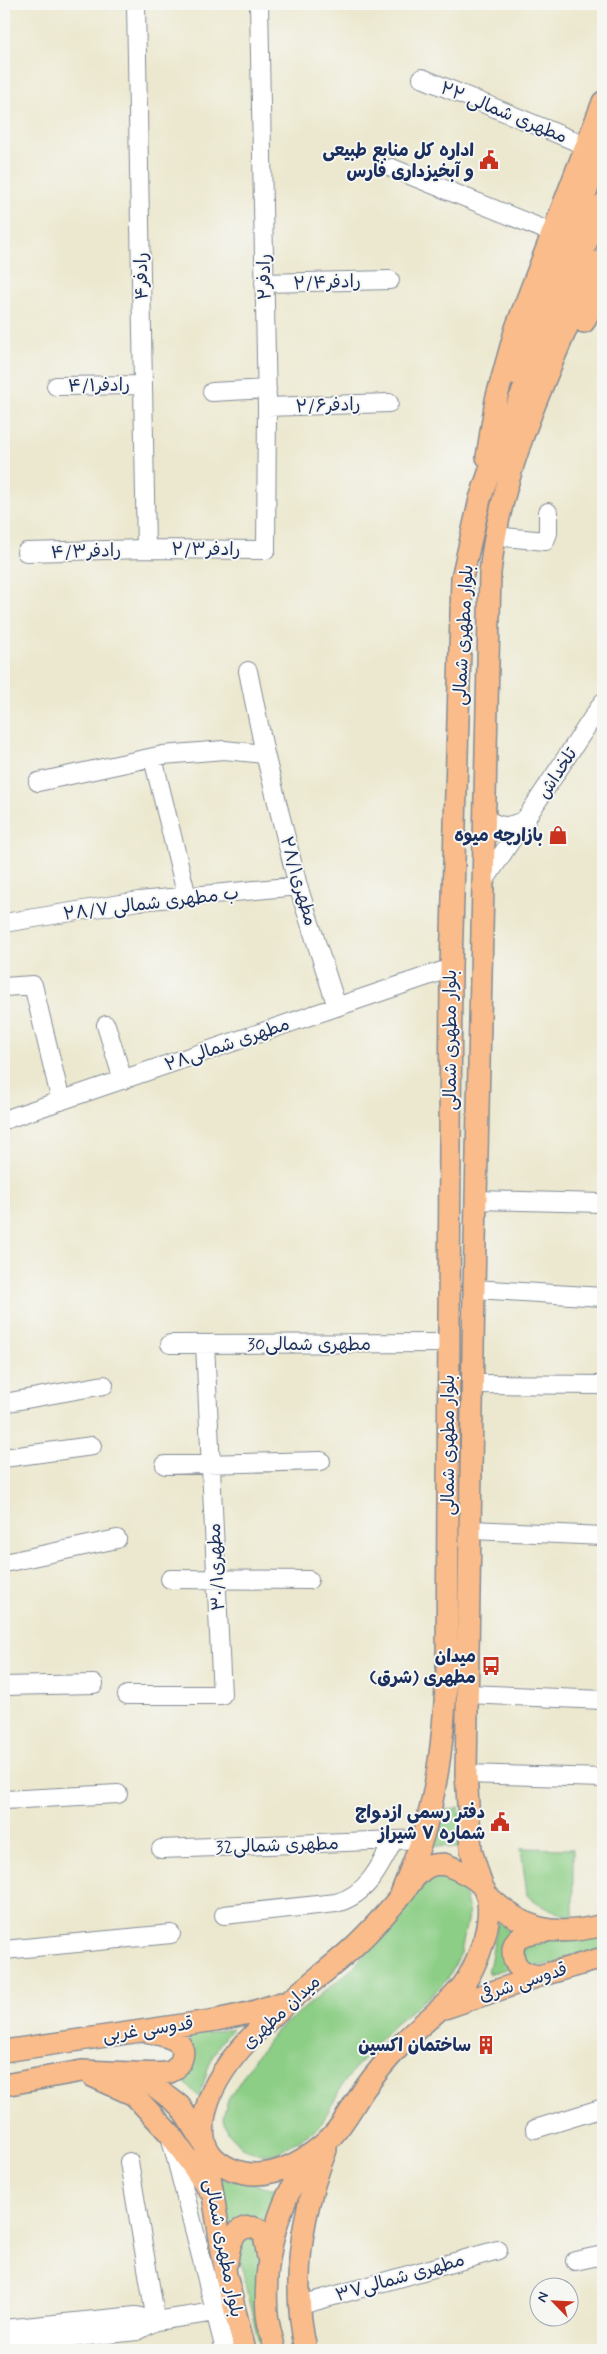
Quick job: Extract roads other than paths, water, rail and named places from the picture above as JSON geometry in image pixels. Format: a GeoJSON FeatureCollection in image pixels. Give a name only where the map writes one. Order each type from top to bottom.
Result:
{"type":"FeatureCollection","features":[{"type":"Feature","properties":{"kind":"main road"},"geometry":{"type":"LineString","coordinates":[[480,499],[512,385],[595,147],[603,102]]}},
{"type":"Feature","properties":{"kind":"main road"},"geometry":{"type":"LineString","coordinates":[[480,499],[496,400],[504,367],[553,233],[595,147]]}},
{"type":"Feature","properties":{"kind":"main road","name":"بلوار مطهرى شمالى"},"geometry":{"type":"LineString","coordinates":[[400,1897],[422,1839],[434,1794],[444,1718],[447,1671],[450,968],[462,578],[480,499],[493,461],[603,204]]}},
{"type":"Feature","properties":{"kind":"main road","name":"بلوار مطهرى شمالى"},"geometry":{"type":"LineString","coordinates":[[484,1890],[471,1850],[467,1781],[474,1288],[490,573],[494,536],[518,446],[603,242]]}},
{"type":"Feature","properties":{"kind":"main road"},"geometry":{"type":"LineString","coordinates":[[518,446],[603,283]]}},
{"type":"Feature","properties":{"kind":"main road"},"geometry":{"type":"LineString","coordinates":[[434,1794],[441,1801],[452,1803],[462,1798],[467,1781]]}},
{"type":"Feature","properties":{"kind":"main road","name":"میدان مطهری"},"geometry":{"type":"LineString","coordinates":[[205,2146],[203,2130],[206,2111],[213,2092],[238,2052],[262,2024],[350,1951],[400,1897],[418,1874],[431,1865],[444,1864],[460,1871],[484,1890]]}},
{"type":"Feature","properties":{"kind":"main road"},"geometry":{"type":"LineString","coordinates":[[484,1890],[509,1913],[523,1922],[548,1931]]}},
{"type":"Feature","properties":{"kind":"main road"},"geometry":{"type":"LineString","coordinates":[[306,2350],[299,2275],[306,2211],[313,2183],[331,2137],[366,2086],[400,2046],[462,1987],[481,1950],[487,1928],[484,1890]]}},
{"type":"Feature","properties":{"kind":"main road"},"geometry":{"type":"LineString","coordinates":[[539,1976],[522,1972],[516,1966],[513,1957],[514,1944],[518,1938],[526,1934],[575,1930],[603,1925]]}},
{"type":"Feature","properties":{"kind":"main road","name":"قدوسی شرقی"},"geometry":{"type":"LineString","coordinates":[[442,2008],[539,1976],[603,1958]]}},
{"type":"Feature","properties":{"kind":"main road","name":"قدوسی غربی"},"geometry":{"type":"LineString","coordinates":[[7,2049],[249,2013],[291,2000]]}},
{"type":"Feature","properties":{"kind":"main road","name":"قدوسی غربی"},"geometry":{"type":"LineString","coordinates":[[4,2085],[82,2071],[170,2072],[180,2065],[184,2056],[183,2048],[178,2041],[142,2030]]}},
{"type":"Feature","properties":{"kind":"main road"},"geometry":{"type":"LineString","coordinates":[[82,2071],[134,2095],[170,2134],[214,2196]]}},
{"type":"Feature","properties":{"kind":"main road"},"geometry":{"type":"LineString","coordinates":[[134,2073],[180,2106],[214,2158],[226,2167],[258,2175],[284,2168],[304,2157],[331,2137]]}},
{"type":"Feature","properties":{"kind":"main road","name":"بلوار مطهری شمالی"},"geometry":{"type":"LineString","coordinates":[[275,2350],[267,2313],[268,2260],[289,2190],[303,2168],[331,2137]]}},
{"type":"Feature","properties":{"kind":"main road","name":"بلوار مطهری شمالی"},"geometry":{"type":"LineString","coordinates":[[205,2146],[226,2275],[225,2310],[245,2350]]}},
{"type":"Feature","properties":{"kind":"main road"},"geometry":{"type":"LineString","coordinates":[[226,2275],[229,2246],[237,2231],[244,2228],[258,2229],[264,2235],[268,2260]]}},
{"type":"Feature","properties":{"kind":"street","name":"رادفر۴"},"geometry":{"type":"LineString","coordinates":[[136,4],[146,549]]}},
{"type":"Feature","properties":{"kind":"street","name":"رادفر۲"},"geometry":{"type":"LineString","coordinates":[[258,4],[267,388],[266,550]]}},
{"type":"Feature","properties":{"kind":"street","name":"مطهرى شمالى ۲۲"},"geometry":{"type":"LineString","coordinates":[[422,78],[595,147]]}},
{"type":"Feature","properties":{"kind":"street"},"geometry":{"type":"LineString","coordinates":[[392,168],[553,233]]}},
{"type":"Feature","properties":{"kind":"street","name":"رادفر۲/۴"},"geometry":{"type":"LineString","coordinates":[[264,284],[390,280]]}},
{"type":"Feature","properties":{"kind":"street","name":"رادفر۴/۱"},"geometry":{"type":"LineString","coordinates":[[56,386],[143,385]]}},
{"type":"Feature","properties":{"kind":"street"},"geometry":{"type":"LineString","coordinates":[[212,392],[267,388]]}},
{"type":"Feature","properties":{"kind":"street","name":"رادفر۲/۶"},"geometry":{"type":"LineString","coordinates":[[267,407],[390,403]]}},
{"type":"Feature","properties":{"kind":"street"},"geometry":{"type":"LineString","coordinates":[[494,536],[545,541],[548,533],[548,512]]}},
{"type":"Feature","properties":{"kind":"street","name":"رادفر۲/۳"},"geometry":{"type":"LineString","coordinates":[[146,549],[266,550]]}},
{"type":"Feature","properties":{"kind":"street","name":"رادفر۴/۳"},"geometry":{"type":"LineString","coordinates":[[26,552],[146,549]]}},
{"type":"Feature","properties":{"kind":"street","name":"مطهری۲۸/۱"},"geometry":{"type":"LineString","coordinates":[[248,671],[265,754],[298,886],[337,1007]]}},
{"type":"Feature","properties":{"kind":"street","name":"تلخداش"},"geometry":{"type":"LineString","coordinates":[[483,883],[603,702]]}},
{"type":"Feature","properties":{"kind":"street"},"geometry":{"type":"LineString","coordinates":[[38,782],[163,755],[224,750],[265,754]]}},
{"type":"Feature","properties":{"kind":"street"},"geometry":{"type":"LineString","coordinates":[[153,758],[187,897]]}},
{"type":"Feature","properties":{"kind":"street"},"geometry":{"type":"LineString","coordinates":[[484,818],[498,826],[511,826],[527,819]]}},
{"type":"Feature","properties":{"kind":"street","name":"۲۸/۷ ب مطهرى شمالى"},"geometry":{"type":"LineString","coordinates":[[4,923],[139,901],[298,886]]}},
{"type":"Feature","properties":{"kind":"street","name":"مطهرى شمالى۲۸"},"geometry":{"type":"LineString","coordinates":[[4,1120],[450,968]]}},
{"type":"Feature","properties":{"kind":"street"},"geometry":{"type":"LineString","coordinates":[[4,987],[33,985],[61,1101]]}},
{"type":"Feature","properties":{"kind":"street"},"geometry":{"type":"LineString","coordinates":[[106,1025],[123,1080]]}},
{"type":"Feature","properties":{"kind":"street"},"geometry":{"type":"LineString","coordinates":[[476,1200],[603,1203]]}},
{"type":"Feature","properties":{"kind":"street"},"geometry":{"type":"LineString","coordinates":[[474,1288],[603,1297]]}},
{"type":"Feature","properties":{"kind":"street","name":"مطهرى شمالى30"},"geometry":{"type":"LineString","coordinates":[[170,1344],[448,1343]]}},
{"type":"Feature","properties":{"kind":"street","name":"مطهری۳۰/۱"},"geometry":{"type":"LineString","coordinates":[[127,1694],[222,1695],[205,1344]]}},
{"type":"Feature","properties":{"kind":"street"},"geometry":{"type":"LineString","coordinates":[[474,1384],[603,1384]]}},
{"type":"Feature","properties":{"kind":"street"},"geometry":{"type":"LineString","coordinates":[[4,1403],[104,1385]]}},
{"type":"Feature","properties":{"kind":"street"},"geometry":{"type":"LineString","coordinates":[[4,1458],[92,1446]]}},
{"type":"Feature","properties":{"kind":"street"},"geometry":{"type":"LineString","coordinates":[[164,1464],[321,1461]]}},
{"type":"Feature","properties":{"kind":"street"},"geometry":{"type":"LineString","coordinates":[[472,1530],[603,1536]]}},
{"type":"Feature","properties":{"kind":"street"},"geometry":{"type":"LineString","coordinates":[[4,1563],[117,1540]]}},
{"type":"Feature","properties":{"kind":"street"},"geometry":{"type":"LineString","coordinates":[[170,1579],[309,1580]]}},
{"type":"Feature","properties":{"kind":"street"},"geometry":{"type":"LineString","coordinates":[[4,1686],[94,1684]]}},
{"type":"Feature","properties":{"kind":"street"},"geometry":{"type":"LineString","coordinates":[[468,1694],[603,1700]]}},
{"type":"Feature","properties":{"kind":"street"},"geometry":{"type":"LineString","coordinates":[[467,1781],[603,1778]]}},
{"type":"Feature","properties":{"kind":"street"},"geometry":{"type":"LineString","coordinates":[[4,1800],[118,1794]]}},
{"type":"Feature","properties":{"kind":"street","name":"32مطهرى شمالى"},"geometry":{"type":"LineString","coordinates":[[161,1849],[422,1839]]}},
{"type":"Feature","properties":{"kind":"street"},"geometry":{"type":"LineString","coordinates":[[224,1915],[336,1903],[350,1898],[361,1890],[377,1872],[393,1841]]}},
{"type":"Feature","properties":{"kind":"street"},"geometry":{"type":"LineString","coordinates":[[4,1950],[171,1934]]}},
{"type":"Feature","properties":{"kind":"street"},"geometry":{"type":"LineString","coordinates":[[535,2129],[603,2108]]}},
{"type":"Feature","properties":{"kind":"street"},"geometry":{"type":"LineString","coordinates":[[170,2134],[225,2310],[224,2350]]}},
{"type":"Feature","properties":{"kind":"street"},"geometry":{"type":"LineString","coordinates":[[129,2162],[156,2320]]}},
{"type":"Feature","properties":{"kind":"street","name":"مطهرى شمالى۳۷"},"geometry":{"type":"LineString","coordinates":[[301,2305],[498,2250]]}},
{"type":"Feature","properties":{"kind":"street"},"geometry":{"type":"LineString","coordinates":[[575,2261],[603,2255]]}},
{"type":"Feature","properties":{"kind":"street"},"geometry":{"type":"LineString","coordinates":[[4,2344],[83,2329],[136,2316],[156,2320],[225,2310]]}},
{"type":"Feature","properties":{"kind":"street"},"geometry":{"type":"LineString","coordinates":[[4,2329],[83,2329]]}},
{"type":"Feature","properties":{"kind":"place","name":"اداره کل منابع طبیعى و آبخیزدارى فارس"},"geometry":{"type":"Point","coordinates":[489,160]}},
{"type":"Feature","properties":{"kind":"place","name":"بازارچه میوه"},"geometry":{"type":"Point","coordinates":[558,835]}},
{"type":"Feature","properties":{"kind":"place","name":"میدان مطهری (شرق)"},"geometry":{"type":"Point","coordinates":[491,1666]}},
{"type":"Feature","properties":{"kind":"place","name":"دفتر رسمی ازدواج شماره ۷ شیراز"},"geometry":{"type":"Point","coordinates":[500,1822]}},
{"type":"Feature","properties":{"kind":"place","name":"ساختمان اکسین"},"geometry":{"type":"Point","coordinates":[486,2045]}}]}
